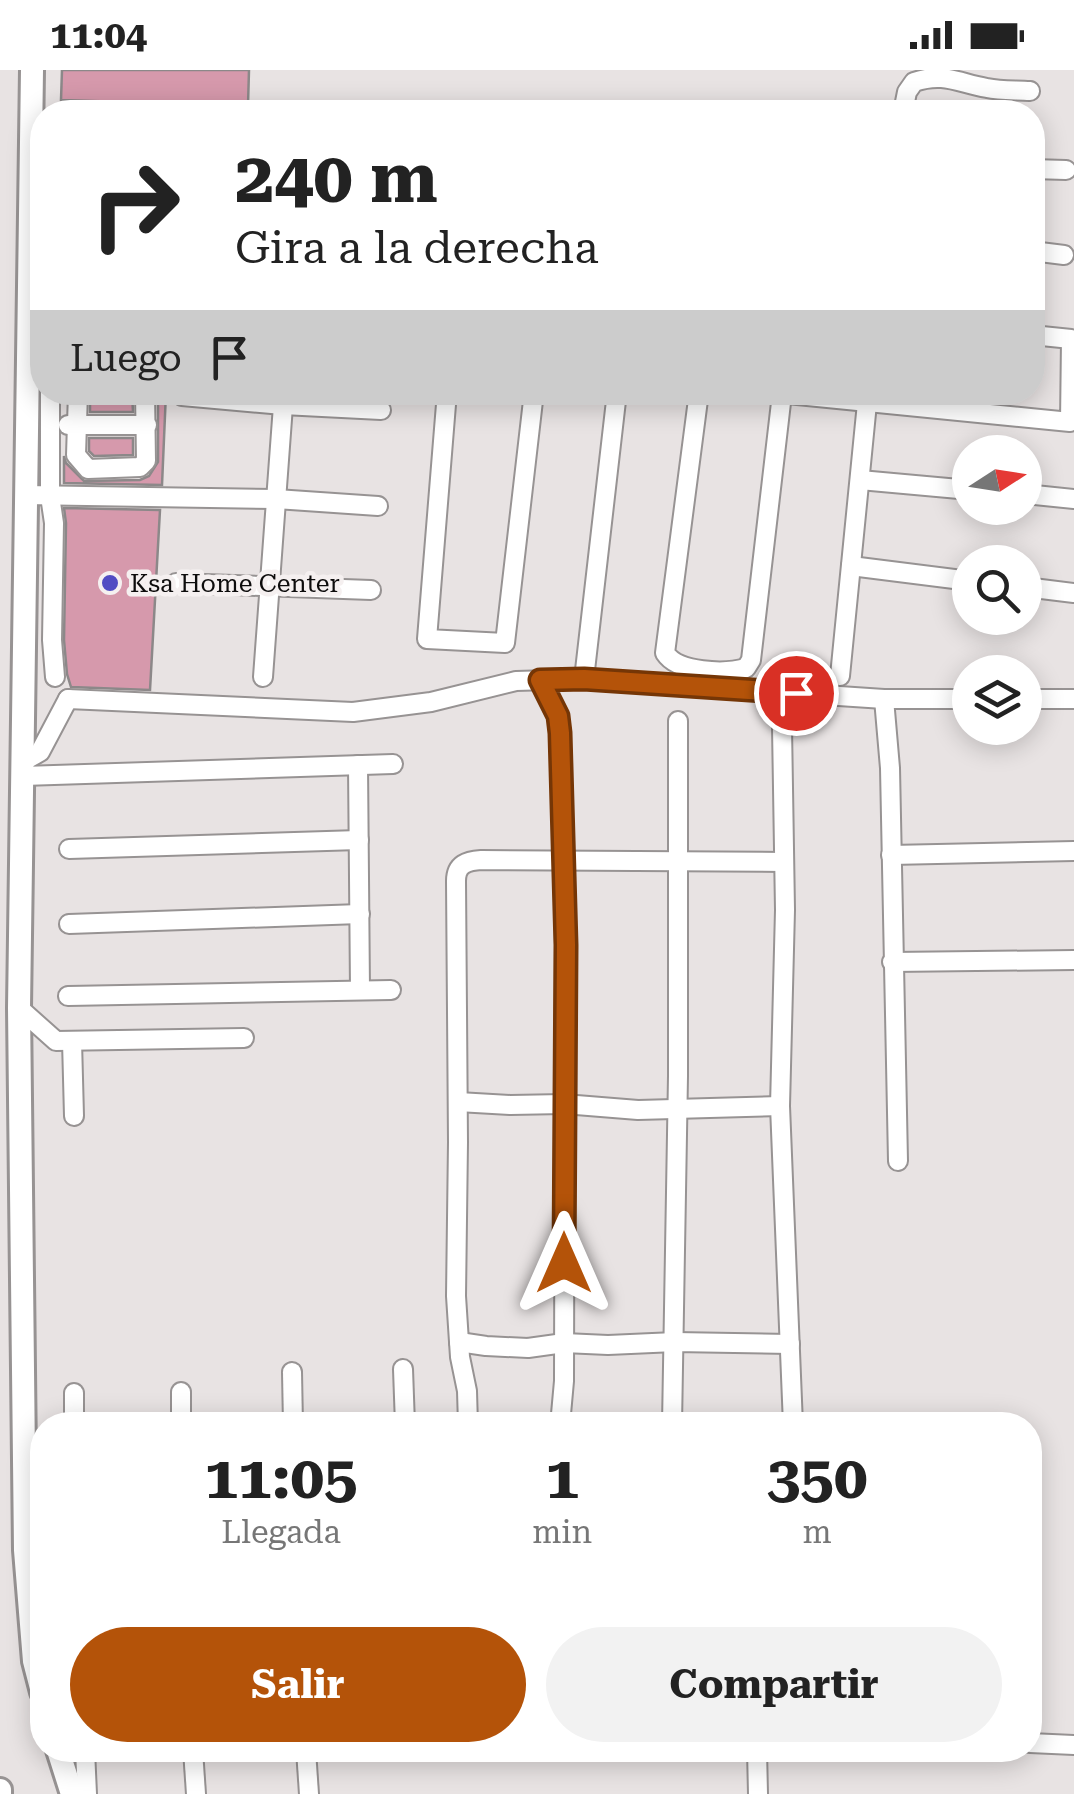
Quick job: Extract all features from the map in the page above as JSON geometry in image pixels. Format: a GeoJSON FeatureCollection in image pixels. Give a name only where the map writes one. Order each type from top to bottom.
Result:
{"type":"FeatureCollection","features":[{"type":"Feature","properties":{"kind":"main road"},"geometry":{"type":"LineString","coordinates":[[32,70],[33,100]]}},
{"type":"Feature","properties":{"kind":"main road"},"geometry":{"type":"LineString","coordinates":[[30,1612],[25,1550],[19,1008],[25,495],[40,424],[40,405]]}},
{"type":"Feature","properties":{"kind":"main road"},"geometry":{"type":"LineString","coordinates":[[62,1762],[72,1794]]}},
{"type":"Feature","properties":{"kind":"street"},"geometry":{"type":"LineString","coordinates":[[906,100],[914,82],[932,76],[989,89],[1030,91]]}},
{"type":"Feature","properties":{"kind":"street"},"geometry":{"type":"LineString","coordinates":[[1045,169],[1066,170]]}},
{"type":"Feature","properties":{"kind":"street"},"geometry":{"type":"LineString","coordinates":[[1045,253],[1064,255]]}},
{"type":"Feature","properties":{"kind":"street"},"geometry":{"type":"LineString","coordinates":[[927,405],[1070,422],[1071,338],[1045,336]]}},
{"type":"Feature","properties":{"kind":"street"},"geometry":{"type":"LineString","coordinates":[[46,405],[40,424],[54,524],[55,677]]}},
{"type":"Feature","properties":{"kind":"street"},"geometry":{"type":"LineString","coordinates":[[78,405],[76,455],[88,469],[140,467],[146,461],[146,405]]}},
{"type":"Feature","properties":{"kind":"street"},"geometry":{"type":"LineString","coordinates":[[263,676],[283,405]]}},
{"type":"Feature","properties":{"kind":"street"},"geometry":{"type":"LineString","coordinates":[[336,405],[381,410]]}},
{"type":"Feature","properties":{"kind":"street"},"geometry":{"type":"LineString","coordinates":[[446,405],[427,638],[504,643],[532,405]]}},
{"type":"Feature","properties":{"kind":"street"},"geometry":{"type":"LineString","coordinates":[[584,679],[616,405]]}},
{"type":"Feature","properties":{"kind":"street"},"geometry":{"type":"LineString","coordinates":[[698,405],[665,654],[680,666],[735,670],[746,668],[751,660],[773,405]]}},
{"type":"Feature","properties":{"kind":"street"},"geometry":{"type":"LineString","coordinates":[[840,676],[867,405]]}},
{"type":"Feature","properties":{"kind":"street"},"geometry":{"type":"LineString","coordinates":[[40,424],[147,425]]}},
{"type":"Feature","properties":{"kind":"street"},"geometry":{"type":"LineString","coordinates":[[860,480],[952,488]]}},
{"type":"Feature","properties":{"kind":"street"},"geometry":{"type":"LineString","coordinates":[[25,495],[276,499],[378,506]]}},
{"type":"Feature","properties":{"kind":"street"},"geometry":{"type":"LineString","coordinates":[[1042,496],[1074,499]]}},
{"type":"Feature","properties":{"kind":"street"},"geometry":{"type":"LineString","coordinates":[[851,566],[952,578]]}},
{"type":"Feature","properties":{"kind":"street"},"geometry":{"type":"LineString","coordinates":[[176,583],[371,590]]}},
{"type":"Feature","properties":{"kind":"street"},"geometry":{"type":"LineString","coordinates":[[1042,589],[1074,594]]}},
{"type":"Feature","properties":{"kind":"street"},"geometry":{"type":"LineString","coordinates":[[24,650],[41,660],[68,700]]}},
{"type":"Feature","properties":{"kind":"street"},"geometry":{"type":"LineString","coordinates":[[68,700],[353,712],[431,702],[516,681],[584,679],[884,699],[952,699]]}},
{"type":"Feature","properties":{"kind":"street"},"geometry":{"type":"LineString","coordinates":[[540,680],[558,716],[566,945],[561,1412]]}},
{"type":"Feature","properties":{"kind":"street"},"geometry":{"type":"LineString","coordinates":[[884,699],[890,768],[898,1160]]}},
{"type":"Feature","properties":{"kind":"street"},"geometry":{"type":"LineString","coordinates":[[1042,699],[1074,699]]}},
{"type":"Feature","properties":{"kind":"street"},"geometry":{"type":"LineString","coordinates":[[23,768],[40,752],[68,700]]}},
{"type":"Feature","properties":{"kind":"street"},"geometry":{"type":"LineString","coordinates":[[672,1412],[678,721]]}},
{"type":"Feature","properties":{"kind":"street"},"geometry":{"type":"LineString","coordinates":[[782,726],[785,910],[780,1106],[793,1412]]}},
{"type":"Feature","properties":{"kind":"street"},"geometry":{"type":"LineString","coordinates":[[23,768],[392,764]]}},
{"type":"Feature","properties":{"kind":"street"},"geometry":{"type":"LineString","coordinates":[[358,766],[360,990]]}},
{"type":"Feature","properties":{"kind":"street"},"geometry":{"type":"LineString","coordinates":[[69,848],[359,840]]}},
{"type":"Feature","properties":{"kind":"street"},"geometry":{"type":"LineString","coordinates":[[890,856],[1074,851]]}},
{"type":"Feature","properties":{"kind":"street"},"geometry":{"type":"LineString","coordinates":[[468,1412],[456,1296],[458,870],[470,860],[784,862]]}},
{"type":"Feature","properties":{"kind":"street"},"geometry":{"type":"LineString","coordinates":[[69,924],[360,914]]}},
{"type":"Feature","properties":{"kind":"street"},"geometry":{"type":"LineString","coordinates":[[892,962],[1074,960]]}},
{"type":"Feature","properties":{"kind":"street"},"geometry":{"type":"LineString","coordinates":[[68,996],[392,990]]}},
{"type":"Feature","properties":{"kind":"street"},"geometry":{"type":"LineString","coordinates":[[19,1008],[56,1041],[244,1038]]}},
{"type":"Feature","properties":{"kind":"street"},"geometry":{"type":"LineString","coordinates":[[72,1041],[74,1116]]}},
{"type":"Feature","properties":{"kind":"street"},"geometry":{"type":"LineString","coordinates":[[458,1102],[612,1109],[780,1106]]}},
{"type":"Feature","properties":{"kind":"street"},"geometry":{"type":"LineString","coordinates":[[459,1342],[528,1348],[564,1343],[790,1344]]}},
{"type":"Feature","properties":{"kind":"street"},"geometry":{"type":"LineString","coordinates":[[404,1369],[405,1412]]}},
{"type":"Feature","properties":{"kind":"street"},"geometry":{"type":"LineString","coordinates":[[292,1372],[293,1412]]}},
{"type":"Feature","properties":{"kind":"street"},"geometry":{"type":"LineString","coordinates":[[181,1392],[182,1412]]}},
{"type":"Feature","properties":{"kind":"street"},"geometry":{"type":"LineString","coordinates":[[74,1393],[74,1412]]}},
{"type":"Feature","properties":{"kind":"street"},"geometry":{"type":"LineString","coordinates":[[1042,1744],[1074,1745]]}},
{"type":"Feature","properties":{"kind":"street"},"geometry":{"type":"LineString","coordinates":[[86,1762],[88,1794]]}},
{"type":"Feature","properties":{"kind":"street"},"geometry":{"type":"LineString","coordinates":[[195,1762],[196,1794]]}},
{"type":"Feature","properties":{"kind":"street"},"geometry":{"type":"LineString","coordinates":[[307,1762],[309,1794]]}},
{"type":"Feature","properties":{"kind":"street"},"geometry":{"type":"LineString","coordinates":[[757,1762],[758,1794]]}},
{"type":"Feature","properties":{"kind":"building"},"geometry":{"type":"Polygon","coordinates":[[[62,70],[249,70],[248,100],[61,100],[62,70]]]}},
{"type":"Feature","properties":{"kind":"building"},"geometry":{"type":"Polygon","coordinates":[[[90,405],[133,405],[133,412],[90,412],[90,405]]]}},
{"type":"Feature","properties":{"kind":"building"},"geometry":{"type":"Polygon","coordinates":[[[158,405],[165,405],[162,485],[64,483],[64,456],[84,481],[140,480],[149,476],[158,462],[158,405]]]}},
{"type":"Feature","properties":{"kind":"building"},"geometry":{"type":"Polygon","coordinates":[[[89,438],[133,438],[133,455],[94,456],[89,451],[89,438]]]}},
{"type":"Feature","properties":{"kind":"building"},"geometry":{"type":"Polygon","coordinates":[[[64,508],[160,510],[150,690],[71,687],[64,640],[64,508]]]}},
{"type":"Feature","properties":{"kind":"place","name":"Ksa Home Center"},"geometry":{"type":"Point","coordinates":[110,583]}},
{"type":"Feature","properties":{"kind":"route"},"geometry":{"type":"LineString","coordinates":[[564,1263],[566,945],[560,733],[558,716],[540,680],[584,679],[796,693]]}}]}
